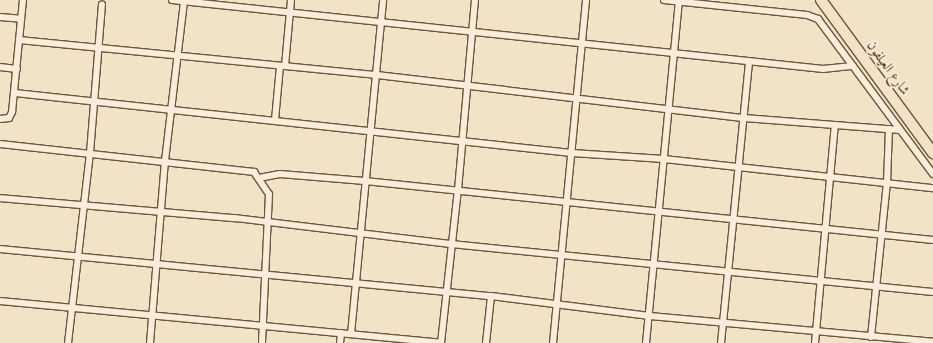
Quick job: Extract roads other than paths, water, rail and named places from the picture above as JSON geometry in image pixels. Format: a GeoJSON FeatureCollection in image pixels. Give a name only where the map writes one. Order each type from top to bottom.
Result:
{"type":"FeatureCollection","features":[{"type":"Feature","properties":{"kind":"highway","name":"شارع العيلفون"},"geometry":{"type":"LineString","coordinates":[[821,0],[933,153]]}},
{"type":"Feature","properties":{"kind":"street"},"geometry":{"type":"LineString","coordinates":[[0,119],[11,116],[15,93],[23,0]]}},
{"type":"Feature","properties":{"kind":"street"},"geometry":{"type":"LineString","coordinates":[[172,0],[471,31],[583,45],[823,69],[853,66]]}},
{"type":"Feature","properties":{"kind":"street"},"geometry":{"type":"LineString","coordinates":[[275,120],[291,0]]}},
{"type":"Feature","properties":{"kind":"street"},"geometry":{"type":"LineString","coordinates":[[351,334],[383,0]]}},
{"type":"Feature","properties":{"kind":"street"},"geometry":{"type":"LineString","coordinates":[[0,301],[71,310],[152,316],[441,343],[458,190],[466,86],[475,0]]}},
{"type":"Feature","properties":{"kind":"street"},"geometry":{"type":"LineString","coordinates":[[553,343],[576,99],[583,45],[586,0]]}},
{"type":"Feature","properties":{"kind":"street"},"geometry":{"type":"LineString","coordinates":[[664,0],[811,16],[821,22],[933,174]]}},
{"type":"Feature","properties":{"kind":"street"},"geometry":{"type":"LineString","coordinates":[[646,343],[650,316],[652,262],[675,53],[679,1]]}},
{"type":"Feature","properties":{"kind":"street"},"geometry":{"type":"LineString","coordinates":[[150,343],[165,161],[184,2]]}},
{"type":"Feature","properties":{"kind":"street"},"geometry":{"type":"LineString","coordinates":[[68,343],[90,153],[102,4]]}},
{"type":"Feature","properties":{"kind":"street"},"geometry":{"type":"LineString","coordinates":[[0,17],[21,19]]}},
{"type":"Feature","properties":{"kind":"street"},"geometry":{"type":"LineString","coordinates":[[19,40],[98,46],[377,75],[744,118],[900,130]]}},
{"type":"Feature","properties":{"kind":"street"},"geometry":{"type":"LineString","coordinates":[[722,343],[749,61]]}},
{"type":"Feature","properties":{"kind":"street"},"geometry":{"type":"LineString","coordinates":[[0,67],[17,69]]}},
{"type":"Feature","properties":{"kind":"street"},"geometry":{"type":"LineString","coordinates":[[15,93],[95,100],[172,111],[275,120],[572,153],[664,159],[739,168],[829,175],[933,188]]}},
{"type":"Feature","properties":{"kind":"street"},"geometry":{"type":"LineString","coordinates":[[815,343],[824,229],[835,125]]}},
{"type":"Feature","properties":{"kind":"street"},"geometry":{"type":"LineString","coordinates":[[871,337],[887,183],[889,129]]}},
{"type":"Feature","properties":{"kind":"street"},"geometry":{"type":"LineString","coordinates":[[0,144],[250,169],[259,178],[269,194],[269,223],[262,343]]}},
{"type":"Feature","properties":{"kind":"street"},"geometry":{"type":"LineString","coordinates":[[259,178],[280,174],[365,181],[933,240]]}},
{"type":"Feature","properties":{"kind":"street"},"geometry":{"type":"LineString","coordinates":[[0,198],[83,206],[162,211],[361,232],[451,244],[652,262],[729,272],[933,292]]}},
{"type":"Feature","properties":{"kind":"street"},"geometry":{"type":"LineString","coordinates":[[0,249],[491,296],[650,316],[723,322],[816,333],[933,342]]}},
{"type":"Feature","properties":{"kind":"street"},"geometry":{"type":"LineString","coordinates":[[486,343],[491,296]]}},
{"type":"Feature","properties":{"kind":"street"},"geometry":{"type":"LineString","coordinates":[[340,343],[341,333]]}}]}
